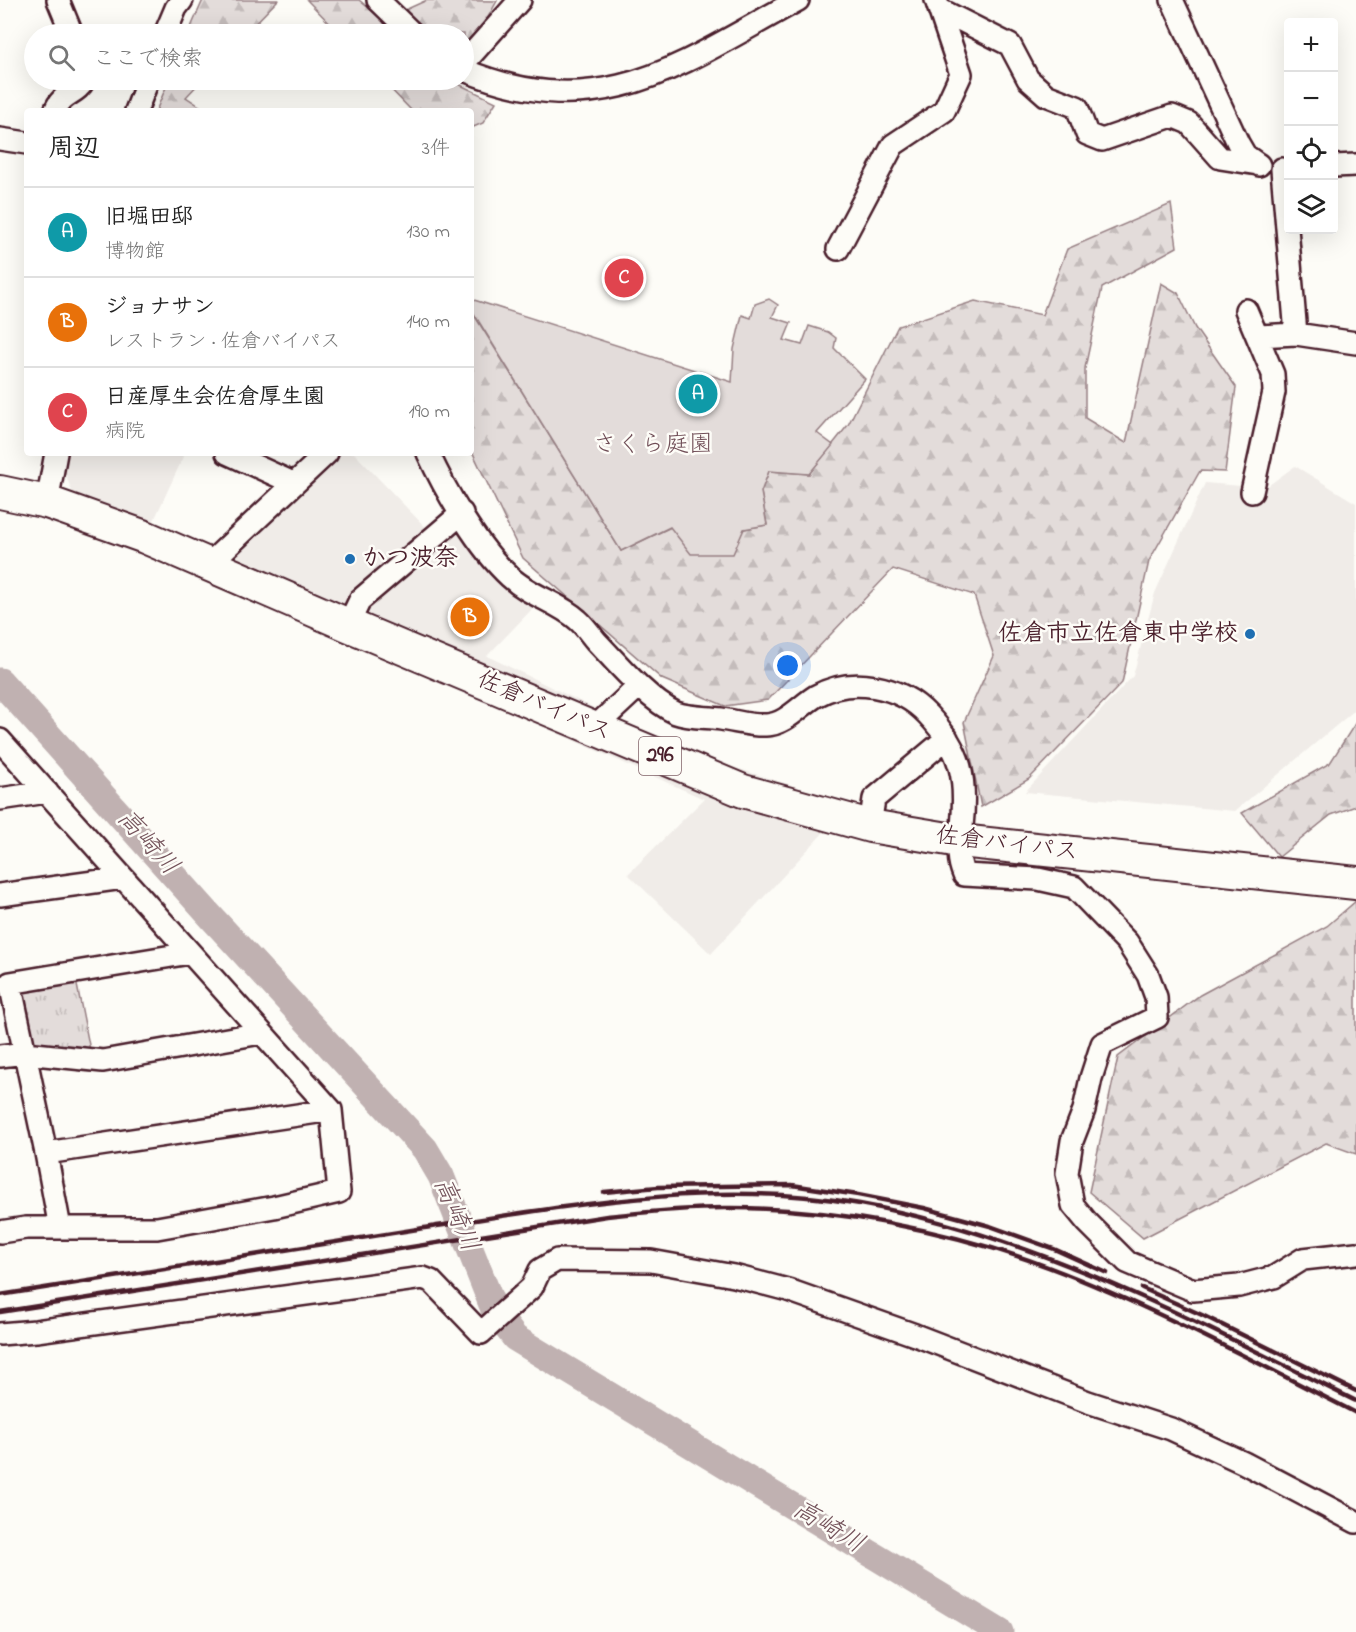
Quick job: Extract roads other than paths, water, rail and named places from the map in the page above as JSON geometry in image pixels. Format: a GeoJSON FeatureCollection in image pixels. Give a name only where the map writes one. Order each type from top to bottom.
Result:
{"type":"FeatureCollection","features":[{"type":"Feature","properties":{"kind":"highway","name":"佐倉バイパス"},"geometry":{"type":"LineString","coordinates":[[0,492],[47,502],[145,537],[743,791],[870,826],[960,841],[1356,883]]}},
{"type":"Feature","properties":{"kind":"street"},"geometry":{"type":"LineString","coordinates":[[58,0],[68,24]]}},
{"type":"Feature","properties":{"kind":"street"},"geometry":{"type":"LineString","coordinates":[[169,24],[182,0]]}},
{"type":"Feature","properties":{"kind":"street"},"geometry":{"type":"LineString","coordinates":[[378,0],[403,24]]}},
{"type":"Feature","properties":{"kind":"street"},"geometry":{"type":"LineString","coordinates":[[474,52],[520,0]]}},
{"type":"Feature","properties":{"kind":"street"},"geometry":{"type":"LineString","coordinates":[[474,73],[524,89],[560,94],[619,88],[674,68],[798,0]]}},
{"type":"Feature","properties":{"kind":"street"},"geometry":{"type":"LineString","coordinates":[[1172,0],[1238,143],[1245,155],[1258,164]]}},
{"type":"Feature","properties":{"kind":"street"},"geometry":{"type":"LineString","coordinates":[[938,5],[1010,45],[1028,80],[1046,95],[1077,107],[1087,134],[1102,140],[1172,116],[1189,123],[1220,158],[1284,169]]}},
{"type":"Feature","properties":{"kind":"street"},"geometry":{"type":"LineString","coordinates":[[838,249],[893,145],[944,111],[961,74],[938,5]]}},
{"type":"Feature","properties":{"kind":"street"},"geometry":{"type":"LineString","coordinates":[[56,108],[59,101],[75,90]]}},
{"type":"Feature","properties":{"kind":"street"},"geometry":{"type":"LineString","coordinates":[[137,108],[144,90]]}},
{"type":"Feature","properties":{"kind":"street"},"geometry":{"type":"LineString","coordinates":[[0,139],[24,143]]}},
{"type":"Feature","properties":{"kind":"street"},"geometry":{"type":"LineString","coordinates":[[1338,166],[1356,165]]}},
{"type":"Feature","properties":{"kind":"street"},"geometry":{"type":"LineString","coordinates":[[1286,180],[1296,334]]}},
{"type":"Feature","properties":{"kind":"street"},"geometry":{"type":"LineString","coordinates":[[1246,310],[1273,375],[1274,392],[1252,492]]}},
{"type":"Feature","properties":{"kind":"street"},"geometry":{"type":"LineString","coordinates":[[1258,336],[1296,334],[1356,343]]}},
{"type":"Feature","properties":{"kind":"street"},"geometry":{"type":"LineString","coordinates":[[47,502],[55,456]]}},
{"type":"Feature","properties":{"kind":"street"},"geometry":{"type":"LineString","coordinates":[[234,456],[293,483]]}},
{"type":"Feature","properties":{"kind":"street"},"geometry":{"type":"LineString","coordinates":[[209,564],[324,456]]}},
{"type":"Feature","properties":{"kind":"street"},"geometry":{"type":"LineString","coordinates":[[429,456],[441,481],[478,539],[509,577],[534,595],[564,608],[581,622],[639,686],[677,713],[768,726],[797,712],[813,698],[831,689],[856,684],[878,687],[904,697],[926,712],[947,738],[958,757],[963,782],[964,806],[958,861],[964,875],[1038,879],[1074,887],[1127,942],[1148,975],[1156,997],[1157,1017],[1102,1044],[1084,1110],[1072,1141],[1067,1173],[1073,1205],[1127,1262],[1193,1290],[1239,1286],[1274,1277],[1303,1259],[1356,1253]]}},
{"type":"Feature","properties":{"kind":"street"},"geometry":{"type":"LineString","coordinates":[[348,625],[360,600],[462,513]]}},
{"type":"Feature","properties":{"kind":"street"},"geometry":{"type":"LineString","coordinates":[[594,728],[639,686]]}},
{"type":"Feature","properties":{"kind":"street"},"geometry":{"type":"LineString","coordinates":[[870,826],[874,799],[947,738]]}},
{"type":"Feature","properties":{"kind":"street"},"geometry":{"type":"LineString","coordinates":[[0,740],[331,1110],[339,1192],[274,1208],[157,1228],[26,1228],[0,1232]]}},
{"type":"Feature","properties":{"kind":"street"},"geometry":{"type":"LineString","coordinates":[[0,799],[46,792]]}},
{"type":"Feature","properties":{"kind":"street"},"geometry":{"type":"LineString","coordinates":[[0,895],[123,878]]}},
{"type":"Feature","properties":{"kind":"street"},"geometry":{"type":"LineString","coordinates":[[60,1228],[10,983],[190,953]]}},
{"type":"Feature","properties":{"kind":"street"},"geometry":{"type":"LineString","coordinates":[[0,1056],[25,1053],[104,1061],[261,1033]]}},
{"type":"Feature","properties":{"kind":"street"},"geometry":{"type":"LineString","coordinates":[[46,1154],[331,1110]]}},
{"type":"Feature","properties":{"kind":"street"},"geometry":{"type":"LineString","coordinates":[[0,1334],[423,1278],[431,1281],[481,1333],[532,1287],[540,1270],[557,1260],[651,1261],[735,1276],[788,1290],[915,1335],[1088,1402],[1171,1429],[1244,1463],[1356,1522]]}},
{"type":"Feature","properties":{"kind":"waterway","name":"高崎川"},"geometry":{"type":"LineString","coordinates":[[0,681],[213,919],[425,1149],[441,1176],[495,1312],[515,1338],[1000,1632]]}},
{"type":"Feature","properties":{"kind":"railway"},"geometry":{"type":"LineString","coordinates":[[604,1192],[658,1187],[792,1185],[858,1195],[924,1208],[990,1226],[1054,1249],[1107,1273]]}},
{"type":"Feature","properties":{"kind":"railway"},"geometry":{"type":"LineString","coordinates":[[0,1295],[583,1205],[694,1195],[749,1194],[805,1197],[860,1204],[926,1218],[990,1237],[1053,1260],[1175,1312],[1356,1401]]}},
{"type":"Feature","properties":{"kind":"railway"},"geometry":{"type":"LineString","coordinates":[[0,1312],[607,1216],[709,1208],[805,1212],[847,1216],[930,1232],[971,1242],[1048,1267],[1165,1317],[1356,1413]]}},
{"type":"Feature","properties":{"kind":"railway"},"geometry":{"type":"LineString","coordinates":[[1142,1288],[1356,1391]]}},
{"type":"Feature","properties":{"kind":"place","name":"日産厚生会佐倉厚生園"},"geometry":{"type":"Point","coordinates":[624,278]}},
{"type":"Feature","properties":{"kind":"place","name":"旧堀田邸"},"geometry":{"type":"Point","coordinates":[698,394]}},
{"type":"Feature","properties":{"kind":"place","name":"かつ波奈"},"geometry":{"type":"Point","coordinates":[350,559]}},
{"type":"Feature","properties":{"kind":"place","name":"ジョナサン"},"geometry":{"type":"Point","coordinates":[470,617]}},
{"type":"Feature","properties":{"kind":"place","name":"佐倉市立佐倉東中学校"},"geometry":{"type":"Point","coordinates":[1250,634]}},
{"type":"Feature","properties":{"kind":"park label","name":"さくら庭園"},"geometry":{"type":"Point","coordinates":[653,445]}}]}
